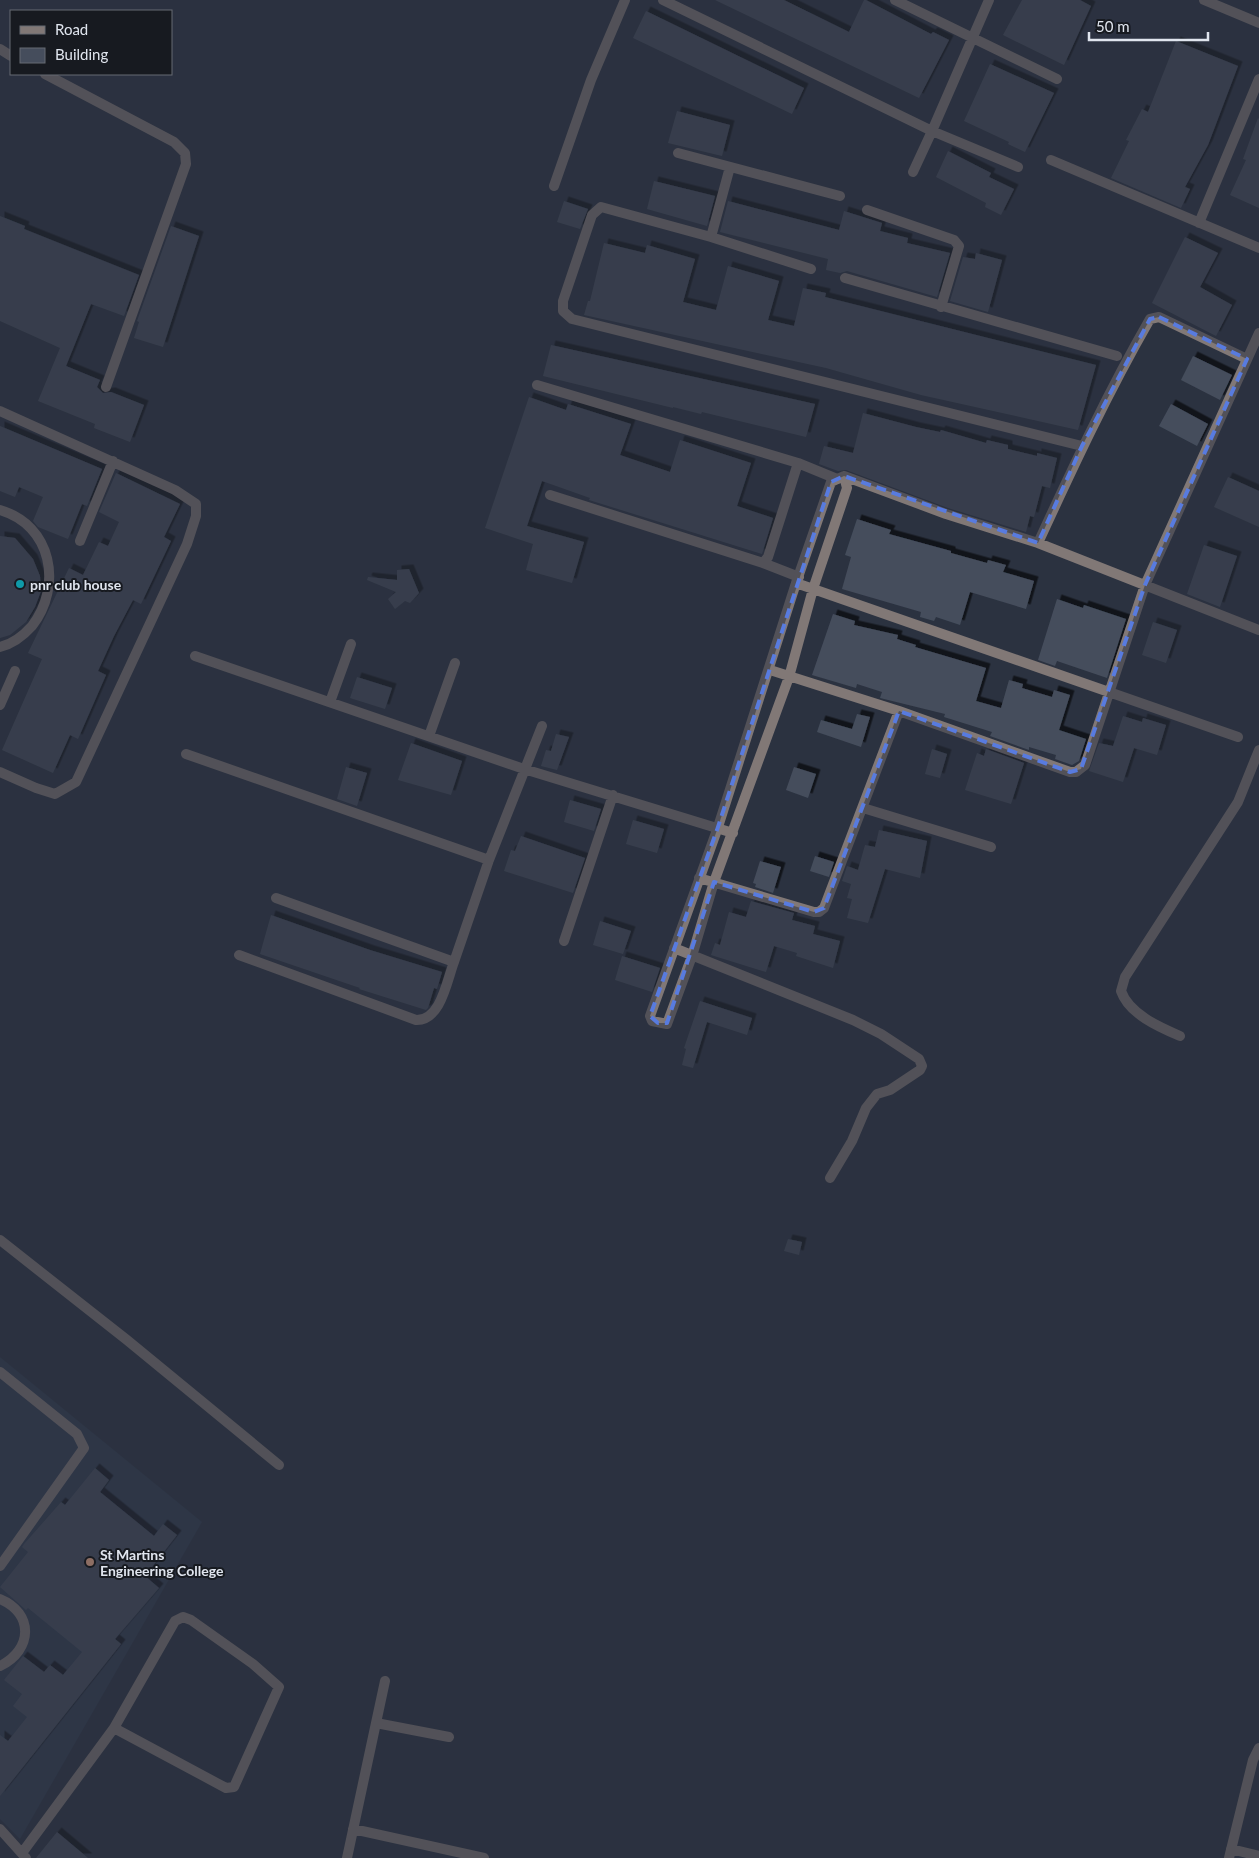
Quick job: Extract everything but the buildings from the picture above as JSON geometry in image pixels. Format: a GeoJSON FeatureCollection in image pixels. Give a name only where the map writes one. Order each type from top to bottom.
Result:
{"type":"FeatureCollection","features":[{"type":"Feature","properties":{"kind":"street"},"geometry":{"type":"LineString","coordinates":[[554,186],[591,80],[625,0]]}},
{"type":"Feature","properties":{"kind":"street"},"geometry":{"type":"LineString","coordinates":[[663,0],[932,131],[1018,167]]}},
{"type":"Feature","properties":{"kind":"street"},"geometry":{"type":"LineString","coordinates":[[895,0],[1057,79]]}},
{"type":"Feature","properties":{"kind":"street"},"geometry":{"type":"LineString","coordinates":[[913,172],[989,0]]}},
{"type":"Feature","properties":{"kind":"street"},"geometry":{"type":"LineString","coordinates":[[1204,0],[1259,23]]}},
{"type":"Feature","properties":{"kind":"street"},"geometry":{"type":"LineString","coordinates":[[47,75],[174,142],[185,153],[186,164],[106,387]]}},
{"type":"Feature","properties":{"kind":"street"},"geometry":{"type":"LineString","coordinates":[[1200,223],[1259,79]]}},
{"type":"Feature","properties":{"kind":"street"},"geometry":{"type":"LineString","coordinates":[[678,152],[840,196]]}},
{"type":"Feature","properties":{"kind":"street"},"geometry":{"type":"LineString","coordinates":[[1051,160],[1259,248]]}},
{"type":"Feature","properties":{"kind":"street"},"geometry":{"type":"LineString","coordinates":[[711,237],[730,166]]}},
{"type":"Feature","properties":{"kind":"street"},"geometry":{"type":"LineString","coordinates":[[811,270],[711,237],[601,208],[592,214],[563,301],[563,310],[572,319],[1082,446]]}},
{"type":"Feature","properties":{"kind":"street"},"geometry":{"type":"LineString","coordinates":[[867,210],[954,240],[959,246],[941,306]]}},
{"type":"Feature","properties":{"kind":"street"},"geometry":{"type":"LineString","coordinates":[[845,278],[1117,356]]}},
{"type":"Feature","properties":{"kind":"street"},"geometry":{"type":"LineString","coordinates":[[1038,543],[1082,446],[1122,366],[1150,319],[1159,317],[1247,359]]}},
{"type":"Feature","properties":{"kind":"street"},"geometry":{"type":"LineString","coordinates":[[770,670],[899,711],[1076,772],[1085,765],[1108,691],[1145,585],[1259,333]]}},
{"type":"Feature","properties":{"kind":"street"},"geometry":{"type":"LineString","coordinates":[[1117,356],[1122,352],[1130,354]]}},
{"type":"Feature","properties":{"kind":"street"},"geometry":{"type":"LineString","coordinates":[[1117,356],[1117,361],[1122,366]]}},
{"type":"Feature","properties":{"kind":"street"},"geometry":{"type":"LineString","coordinates":[[537,385],[798,463],[837,479],[1038,543],[1259,630]]}},
{"type":"Feature","properties":{"kind":"street"},"geometry":{"type":"LineString","coordinates":[[0,411],[175,490],[196,504],[196,516],[187,544],[76,782],[56,794],[36,788],[0,772]]}},
{"type":"Feature","properties":{"kind":"street"},"geometry":{"type":"LineString","coordinates":[[80,541],[113,461]]}},
{"type":"Feature","properties":{"kind":"street"},"geometry":{"type":"LineString","coordinates":[[762,563],[768,557],[798,463]]}},
{"type":"Feature","properties":{"kind":"street"},"geometry":{"type":"LineString","coordinates":[[837,479],[847,488],[813,590],[789,677],[714,882],[692,956],[667,1024],[652,1021],[650,1016],[718,830],[797,580],[837,479]]}},
{"type":"Feature","properties":{"kind":"street"},"geometry":{"type":"LineString","coordinates":[[550,495],[762,563],[813,590],[1238,737]]}},
{"type":"Feature","properties":{"kind":"street"},"geometry":{"type":"LineString","coordinates":[[0,510],[10,512],[29,526],[43,545],[50,568],[49,592],[41,614],[26,633],[0,647]]}},
{"type":"Feature","properties":{"kind":"street"},"geometry":{"type":"LineString","coordinates":[[330,702],[351,644]]}},
{"type":"Feature","properties":{"kind":"street"},"geometry":{"type":"LineString","coordinates":[[195,656],[524,769],[613,795],[733,834]]}},
{"type":"Feature","properties":{"kind":"street"},"geometry":{"type":"LineString","coordinates":[[429,736],[454,663]]}},
{"type":"Feature","properties":{"kind":"street"},"geometry":{"type":"LineString","coordinates":[[0,705],[15,671]]}},
{"type":"Feature","properties":{"kind":"street"},"geometry":{"type":"LineString","coordinates":[[699,878],[820,912],[827,903],[899,711]]}},
{"type":"Feature","properties":{"kind":"street"},"geometry":{"type":"LineString","coordinates":[[239,955],[416,1020],[423,1020],[433,1013],[438,1006],[489,860],[542,726]]}},
{"type":"Feature","properties":{"kind":"street"},"geometry":{"type":"LineString","coordinates":[[1180,1036],[1160,1028],[1144,1017],[1130,1006],[1121,991],[1125,977],[1238,802],[1259,750]]}},
{"type":"Feature","properties":{"kind":"street"},"geometry":{"type":"LineString","coordinates":[[186,754],[489,860]]}},
{"type":"Feature","properties":{"kind":"street"},"geometry":{"type":"LineString","coordinates":[[564,941],[613,795]]}},
{"type":"Feature","properties":{"kind":"street"},"geometry":{"type":"LineString","coordinates":[[863,808],[991,847]]}},
{"type":"Feature","properties":{"kind":"street"},"geometry":{"type":"LineString","coordinates":[[276,898],[454,962]]}},
{"type":"Feature","properties":{"kind":"street"},"geometry":{"type":"LineString","coordinates":[[674,948],[853,1020],[881,1034],[919,1059],[922,1066],[920,1070],[878,1094],[866,1108],[852,1141],[830,1178]]}},
{"type":"Feature","properties":{"kind":"street"},"geometry":{"type":"LineString","coordinates":[[0,1240],[127,1340],[279,1465]]}},
{"type":"Feature","properties":{"kind":"street"},"geometry":{"type":"LineString","coordinates":[[0,1372],[77,1434],[84,1448],[0,1566]]}},
{"type":"Feature","properties":{"kind":"street"},"geometry":{"type":"LineString","coordinates":[[0,1598],[10,1602],[18,1610],[23,1620],[25,1631],[24,1642],[19,1653],[10,1661],[0,1666]]}},
{"type":"Feature","properties":{"kind":"street"},"geometry":{"type":"LineString","coordinates":[[0,1829],[24,1856],[114,1728],[175,1622],[183,1617],[191,1620],[253,1664],[279,1687],[234,1788],[226,1788],[114,1728]]}},
{"type":"Feature","properties":{"kind":"street"},"geometry":{"type":"LineString","coordinates":[[347,1858],[385,1681]]}},
{"type":"Feature","properties":{"kind":"street"},"geometry":{"type":"LineString","coordinates":[[376,1723],[449,1737]]}},
{"type":"Feature","properties":{"kind":"street"},"geometry":{"type":"LineString","coordinates":[[1259,1748],[1253,1760],[1230,1853],[1259,1856]]}},
{"type":"Feature","properties":{"kind":"street"},"geometry":{"type":"LineString","coordinates":[[353,1829],[484,1858]]}},
{"type":"Feature","properties":{"kind":"highlighted area"},"geometry":{"type":"Polygon","coordinates":[[[1159,317],[1247,359],[1145,585],[1081,769],[1070,772],[899,711],[824,908],[814,912],[714,882],[667,1023],[658,1023],[650,1016],[717,830],[831,482],[844,476],[1038,543],[1082,446],[1150,319],[1159,317]]]}},
{"type":"Feature","properties":{"kind":"shaded area","name":"St Martins Engineering College"},"geometry":{"type":"Polygon","coordinates":[[[0,1357],[202,1522],[20,1839],[0,1819],[0,1357]]]}},
{"type":"Feature","properties":{"kind":"place","name":"pnr club house"},"geometry":{"type":"Point","coordinates":[20,584]}},
{"type":"Feature","properties":{"kind":"place","name":"St Martins Engineering College"},"geometry":{"type":"Point","coordinates":[90,1562]}}]}
